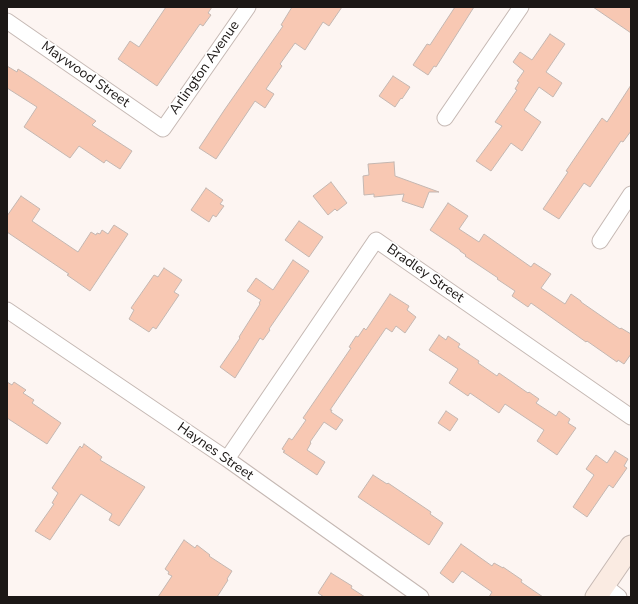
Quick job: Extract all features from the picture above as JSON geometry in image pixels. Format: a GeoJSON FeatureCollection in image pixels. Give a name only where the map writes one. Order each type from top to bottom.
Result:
{"type":"FeatureCollection","features":[{"type":"Feature","properties":{"kind":"main road"},"geometry":{"type":"LineString","coordinates":[[607,593],[631,546]]}},
{"type":"Feature","properties":{"kind":"street","name":"Arlington Avenue"},"geometry":{"type":"LineString","coordinates":[[163,129],[248,7]]}},
{"type":"Feature","properties":{"kind":"street"},"geometry":{"type":"LineString","coordinates":[[445,118],[521,7]]}},
{"type":"Feature","properties":{"kind":"street","name":"Maywood Street"},"geometry":{"type":"LineString","coordinates":[[7,21],[163,129]]}},
{"type":"Feature","properties":{"kind":"street"},"geometry":{"type":"LineString","coordinates":[[600,241],[631,194]]}},
{"type":"Feature","properties":{"kind":"street","name":"Bradley Street"},"geometry":{"type":"LineString","coordinates":[[227,459],[376,240],[631,418]]}},
{"type":"Feature","properties":{"kind":"street","name":"Haynes Street"},"geometry":{"type":"LineString","coordinates":[[7,310],[227,459],[421,597]]}},
{"type":"Feature","properties":{"kind":"building"},"geometry":{"type":"Polygon","coordinates":[[[166,7],[212,7],[208,13],[211,15],[203,26],[200,24],[157,86],[118,59],[130,41],[139,47],[166,7]]]}},
{"type":"Feature","properties":{"kind":"building"},"geometry":{"type":"Polygon","coordinates":[[[292,7],[342,7],[329,26],[323,22],[305,50],[295,43],[280,64],[282,66],[266,89],[274,94],[265,108],[255,101],[216,159],[199,148],[283,26],[281,25],[292,7]]]}},
{"type":"Feature","properties":{"kind":"building"},"geometry":{"type":"Polygon","coordinates":[[[455,7],[474,7],[436,67],[434,66],[428,75],[413,65],[427,44],[430,45],[455,7]]]}},
{"type":"Feature","properties":{"kind":"building"},"geometry":{"type":"Polygon","coordinates":[[[593,7],[631,7],[631,33],[593,7]]]}},
{"type":"Feature","properties":{"kind":"building"},"geometry":{"type":"Polygon","coordinates":[[[550,34],[565,44],[546,72],[562,83],[553,97],[539,87],[524,110],[541,122],[522,151],[511,143],[491,171],[476,161],[502,126],[495,122],[517,90],[515,89],[519,82],[517,81],[524,71],[513,62],[520,52],[532,60],[550,34]]]}},
{"type":"Feature","properties":{"kind":"building"},"geometry":{"type":"Polygon","coordinates":[[[7,66],[17,72],[18,69],[96,121],[92,125],[132,151],[120,169],[106,160],[104,163],[79,146],[70,158],[24,127],[37,107],[7,88],[7,66]]]}},
{"type":"Feature","properties":{"kind":"building"},"geometry":{"type":"Polygon","coordinates":[[[393,76],[410,87],[395,107],[379,96],[393,76]]]}},
{"type":"Feature","properties":{"kind":"building"},"geometry":{"type":"Polygon","coordinates":[[[631,85],[631,131],[623,142],[621,141],[590,187],[584,183],[559,219],[543,209],[568,172],[566,171],[602,118],[607,122],[631,85]]]}},
{"type":"Feature","properties":{"kind":"building"},"geometry":{"type":"Polygon","coordinates":[[[394,162],[395,176],[439,192],[429,192],[423,208],[402,201],[404,194],[374,197],[374,194],[364,195],[363,176],[369,175],[368,164],[394,162]]]}},
{"type":"Feature","properties":{"kind":"building"},"geometry":{"type":"Polygon","coordinates":[[[331,182],[347,203],[337,211],[335,209],[328,215],[313,196],[331,182]]]}},
{"type":"Feature","properties":{"kind":"building"},"geometry":{"type":"Polygon","coordinates":[[[206,188],[223,200],[220,204],[224,206],[216,217],[213,215],[209,222],[191,210],[206,188]]]}},
{"type":"Feature","properties":{"kind":"building"},"geometry":{"type":"Polygon","coordinates":[[[21,196],[40,209],[32,221],[78,252],[91,232],[96,235],[97,233],[100,234],[102,230],[108,234],[114,225],[128,234],[90,291],[67,275],[69,274],[7,232],[7,216],[21,196]]]}},
{"type":"Feature","properties":{"kind":"building"},"geometry":{"type":"Polygon","coordinates":[[[448,203],[468,216],[459,229],[479,242],[484,234],[531,267],[534,263],[551,274],[541,288],[565,304],[571,294],[620,329],[621,328],[631,334],[631,354],[624,364],[618,360],[617,362],[587,341],[586,342],[531,303],[528,307],[512,296],[515,291],[465,256],[466,255],[460,250],[430,230],[448,203]]]}},
{"type":"Feature","properties":{"kind":"building"},"geometry":{"type":"Polygon","coordinates":[[[299,221],[323,237],[309,257],[285,240],[299,221]]]}},
{"type":"Feature","properties":{"kind":"building"},"geometry":{"type":"Polygon","coordinates":[[[293,260],[309,271],[263,340],[260,338],[235,378],[220,367],[240,338],[239,337],[260,304],[259,303],[261,300],[247,291],[256,278],[273,290],[293,260]]]}},
{"type":"Feature","properties":{"kind":"building"},"geometry":{"type":"Polygon","coordinates":[[[164,268],[182,280],[174,292],[179,295],[156,329],[153,327],[149,332],[129,319],[134,310],[131,308],[154,275],[158,277],[164,268]]]}},
{"type":"Feature","properties":{"kind":"building"},"geometry":{"type":"Polygon","coordinates":[[[390,294],[409,306],[407,310],[416,317],[405,333],[396,326],[392,332],[386,328],[330,410],[332,410],[331,412],[343,420],[336,430],[324,422],[310,442],[311,443],[307,450],[325,462],[317,475],[283,452],[285,451],[282,449],[289,438],[292,440],[306,420],[303,418],[351,348],[349,347],[356,336],[358,337],[364,328],[366,330],[390,294]]]}},
{"type":"Feature","properties":{"kind":"building"},"geometry":{"type":"Polygon","coordinates":[[[439,335],[446,340],[448,336],[460,344],[458,347],[479,361],[478,363],[497,376],[499,373],[528,393],[529,392],[539,399],[536,403],[556,416],[559,411],[570,419],[568,423],[576,428],[557,455],[537,441],[544,430],[505,404],[499,413],[470,393],[468,396],[449,383],[458,369],[429,350],[439,335]]]}},
{"type":"Feature","properties":{"kind":"building"},"geometry":{"type":"Polygon","coordinates":[[[7,382],[12,385],[14,382],[26,390],[23,393],[34,400],[32,403],[61,423],[47,444],[7,418],[7,382]]]}},
{"type":"Feature","properties":{"kind":"building"},"geometry":{"type":"Polygon","coordinates":[[[446,411],[458,419],[450,431],[438,423],[446,411]]]}},
{"type":"Feature","properties":{"kind":"building"},"geometry":{"type":"Polygon","coordinates":[[[84,444],[102,457],[100,460],[145,487],[119,526],[109,520],[112,514],[81,494],[50,540],[35,531],[54,504],[52,503],[58,493],[52,488],[80,446],[82,448],[84,444]]]}},
{"type":"Feature","properties":{"kind":"building"},"geometry":{"type":"Polygon","coordinates":[[[615,451],[628,459],[624,466],[627,468],[613,488],[609,485],[587,517],[573,507],[594,475],[586,469],[596,455],[607,463],[615,451]]]}},
{"type":"Feature","properties":{"kind":"building"},"geometry":{"type":"Polygon","coordinates":[[[373,475],[387,484],[388,483],[431,512],[430,514],[443,523],[429,545],[358,497],[373,475]]]}},
{"type":"Feature","properties":{"kind":"building"},"geometry":{"type":"Polygon","coordinates":[[[184,540],[195,548],[197,545],[210,555],[209,556],[232,571],[217,597],[158,597],[172,576],[168,574],[169,572],[165,569],[184,540]]]}},
{"type":"Feature","properties":{"kind":"building"},"geometry":{"type":"Polygon","coordinates":[[[461,544],[492,566],[494,563],[503,567],[543,597],[489,597],[492,592],[462,571],[453,583],[440,573],[461,544]]]}},
{"type":"Feature","properties":{"kind":"building"},"geometry":{"type":"Polygon","coordinates":[[[331,573],[352,586],[351,588],[365,597],[324,597],[318,593],[331,573]]]}}]}
